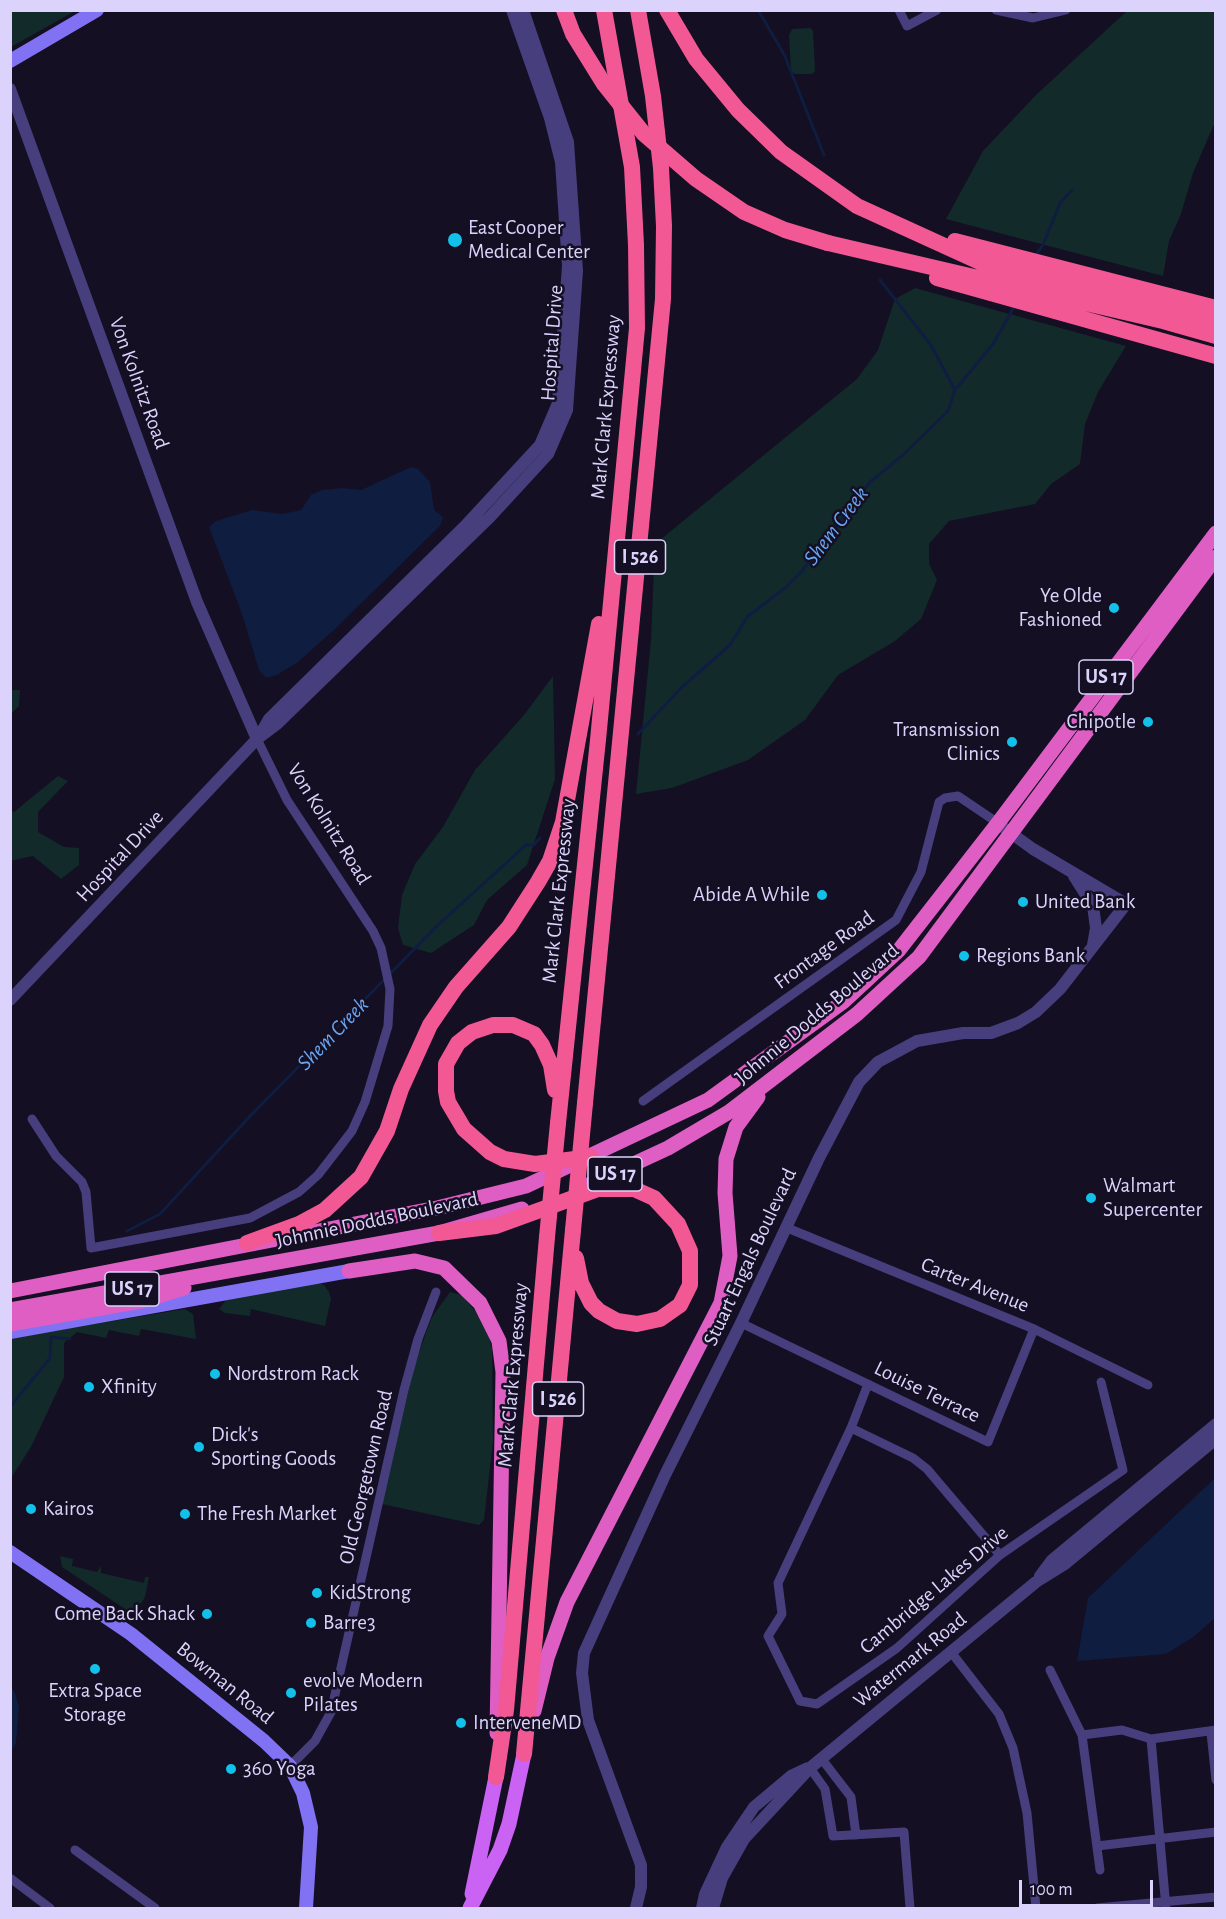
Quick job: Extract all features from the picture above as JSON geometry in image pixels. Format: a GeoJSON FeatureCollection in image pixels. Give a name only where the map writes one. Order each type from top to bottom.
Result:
{"type":"FeatureCollection","features":[{"type":"Feature","properties":{"kind":"highway"},"geometry":{"type":"LineString","coordinates":[[564,10],[573,34],[604,84],[644,134],[696,179],[744,212],[785,230],[904,269],[1215,356]]}},
{"type":"Feature","properties":{"kind":"highway","name":"Mark Clark Expressway"},"geometry":{"type":"LineString","coordinates":[[496,1777],[506,1710],[547,1237],[637,328],[636,245],[627,130],[604,10]]}},
{"type":"Feature","properties":{"kind":"highway","name":"I 526"},"geometry":{"type":"LineString","coordinates":[[524,1755],[663,298],[664,217],[661,168],[638,10]]}},
{"type":"Feature","properties":{"kind":"highway"},"geometry":{"type":"LineString","coordinates":[[667,10],[709,76],[768,141],[828,188],[900,228],[982,262],[1165,314],[1215,336]]}},
{"type":"Feature","properties":{"kind":"highway"},"geometry":{"type":"LineString","coordinates":[[900,228],[1215,308]]}},
{"type":"Feature","properties":{"kind":"highway"},"geometry":{"type":"LineString","coordinates":[[834,245],[1165,314],[1215,322]]}},
{"type":"Feature","properties":{"kind":"highway"},"geometry":{"type":"LineString","coordinates":[[247,1243],[298,1224],[325,1210],[361,1177],[378,1151],[414,1055],[430,1024],[456,987],[509,927],[550,861],[563,822],[569,793],[623,472]]}},
{"type":"Feature","properties":{"kind":"highway","name":"US 17"},"geometry":{"type":"LineString","coordinates":[[998,823],[1215,533]]}},
{"type":"Feature","properties":{"kind":"highway","name":"US 17"},"geometry":{"type":"LineString","coordinates":[[1011,833],[1215,557]]}},
{"type":"Feature","properties":{"kind":"highway","name":"Johnnie Dodds Boulevard"},"geometry":{"type":"LineString","coordinates":[[10,1292],[247,1243],[437,1208],[526,1186],[591,1157],[708,1100],[843,1002],[898,950],[998,823]]}},
{"type":"Feature","properties":{"kind":"highway","name":"Johnnie Dodds Boulevard"},"geometry":{"type":"LineString","coordinates":[[10,1310],[439,1233],[528,1208],[600,1182],[709,1124],[774,1079],[857,1014],[919,957],[1011,833]]}},
{"type":"Feature","properties":{"kind":"highway"},"geometry":{"type":"LineString","coordinates":[[558,1123],[551,1065],[548,1054],[534,1034],[513,1024],[493,1024],[464,1036],[450,1053],[445,1077],[448,1102],[464,1129],[483,1147],[504,1159],[535,1164],[591,1157]]}},
{"type":"Feature","properties":{"kind":"highway"},"geometry":{"type":"LineString","coordinates":[[524,1755],[547,1658],[567,1602],[721,1303],[730,1256],[725,1193],[728,1148],[740,1121],[774,1079]]}},
{"type":"Feature","properties":{"kind":"highway"},"geometry":{"type":"LineString","coordinates":[[439,1233],[496,1226],[598,1189],[634,1189],[663,1205],[685,1236],[690,1251],[692,1273],[684,1300],[670,1313],[645,1323],[617,1321],[599,1311],[591,1303],[581,1283],[573,1230]]}},
{"type":"Feature","properties":{"kind":"highway"},"geometry":{"type":"LineString","coordinates":[[349,1271],[415,1262],[444,1268],[480,1303],[499,1341],[503,1372],[496,1777]]}},
{"type":"Feature","properties":{"kind":"highway"},"geometry":{"type":"LineString","coordinates":[[10,1324],[141,1301],[253,1267]]}},
{"type":"Feature","properties":{"kind":"highway"},"geometry":{"type":"LineString","coordinates":[[10,1281],[56,1283]]}},
{"type":"Feature","properties":{"kind":"main road"},"geometry":{"type":"LineString","coordinates":[[10,61],[97,10]]}},
{"type":"Feature","properties":{"kind":"main road","name":"Johnnie Dodds Boulevard"},"geometry":{"type":"LineString","coordinates":[[10,1332],[349,1271]]}},
{"type":"Feature","properties":{"kind":"main road","name":"Bowman Road"},"geometry":{"type":"LineString","coordinates":[[10,1552],[131,1634],[264,1741],[290,1767],[303,1793],[311,1827],[306,1908]]}},
{"type":"Feature","properties":{"kind":"main road"},"geometry":{"type":"LineString","coordinates":[[470,1908],[500,1850],[509,1824],[524,1755]]}},
{"type":"Feature","properties":{"kind":"main road"},"geometry":{"type":"LineString","coordinates":[[470,1908],[496,1777]]}},
{"type":"Feature","properties":{"kind":"street","name":"Hospital Drive"},"geometry":{"type":"LineString","coordinates":[[257,739],[269,719],[465,526],[540,446],[558,403],[567,266],[561,162],[550,118],[512,10]]}},
{"type":"Feature","properties":{"kind":"street","name":"Hospital Drive"},"geometry":{"type":"LineString","coordinates":[[10,1000],[257,739],[277,724],[490,517],[549,454],[567,410],[577,271],[568,142],[523,10]]}},
{"type":"Feature","properties":{"kind":"street"},"geometry":{"type":"LineString","coordinates":[[899,10],[907,26],[937,10]]}},
{"type":"Feature","properties":{"kind":"street"},"geometry":{"type":"LineString","coordinates":[[996,10],[1033,18],[1066,10]]}},
{"type":"Feature","properties":{"kind":"street","name":"Von Kolnitz Road"},"geometry":{"type":"LineString","coordinates":[[10,89],[197,602],[257,739],[287,800],[373,931],[381,948],[390,989],[388,1026],[364,1102],[352,1131],[335,1155],[305,1186],[276,1206],[250,1218],[91,1248],[86,1192],[82,1182],[56,1156],[32,1119]]}},
{"type":"Feature","properties":{"kind":"street","name":"Frontage Road"},"geometry":{"type":"LineString","coordinates":[[643,1101],[896,920],[921,872],[939,802],[945,798],[958,796],[998,823]]}},
{"type":"Feature","properties":{"kind":"street","name":"Stuart Engals Boulevard"},"geometry":{"type":"LineString","coordinates":[[636,1908],[641,1887],[641,1865],[588,1720],[582,1673],[584,1653],[665,1475],[741,1323],[785,1227],[859,1082],[878,1062],[917,1041],[963,1033],[991,1032],[1018,1023],[1036,1012],[1060,989],[1126,903],[1033,849],[998,823]]}},
{"type":"Feature","properties":{"kind":"street"},"geometry":{"type":"LineString","coordinates":[[1072,872],[1093,906],[1096,928],[1093,947]]}},
{"type":"Feature","properties":{"kind":"street","name":"Carter Avenue"},"geometry":{"type":"LineString","coordinates":[[785,1227],[1034,1329],[1148,1385]]}},
{"type":"Feature","properties":{"kind":"street","name":"Old Georgetown Road"},"geometry":{"type":"LineString","coordinates":[[290,1767],[315,1741],[331,1712],[404,1390],[418,1339],[436,1292]]}},
{"type":"Feature","properties":{"kind":"street","name":"Louise Terrace"},"geometry":{"type":"LineString","coordinates":[[741,1323],[988,1442],[1034,1329]]}},
{"type":"Feature","properties":{"kind":"street","name":"Cambridge Lakes Drive"},"geometry":{"type":"LineString","coordinates":[[868,1384],[852,1428],[778,1583],[782,1614],[768,1636],[800,1701],[817,1704],[897,1648],[1000,1555],[1123,1470],[1101,1382]]}},
{"type":"Feature","properties":{"kind":"street","name":"Watermark Road"},"geometry":{"type":"LineString","coordinates":[[1036,1582],[1052,1560],[1215,1424]]}},
{"type":"Feature","properties":{"kind":"street"},"geometry":{"type":"LineString","coordinates":[[852,1428],[913,1458],[927,1469],[1000,1555]]}},
{"type":"Feature","properties":{"kind":"street","name":"Watermark Road"},"geometry":{"type":"LineString","coordinates":[[713,1908],[722,1878],[744,1839],[810,1768],[1036,1582],[1065,1564],[1215,1439]]}},
{"type":"Feature","properties":{"kind":"street"},"geometry":{"type":"LineString","coordinates":[[951,1652],[999,1714],[1013,1748],[1026,1813],[1036,1908]]}},
{"type":"Feature","properties":{"kind":"street"},"geometry":{"type":"LineString","coordinates":[[1050,1670],[1082,1735],[1100,1870]]}},
{"type":"Feature","properties":{"kind":"street"},"geometry":{"type":"LineString","coordinates":[[1082,1735],[1122,1730],[1151,1739],[1213,1731],[1215,1779]]}},
{"type":"Feature","properties":{"kind":"street"},"geometry":{"type":"LineString","coordinates":[[1151,1739],[1166,1905]]}},
{"type":"Feature","properties":{"kind":"street"},"geometry":{"type":"LineString","coordinates":[[821,1758],[851,1797],[856,1835]]}},
{"type":"Feature","properties":{"kind":"street"},"geometry":{"type":"LineString","coordinates":[[810,1768],[825,1789],[833,1836],[904,1832],[910,1908]]}},
{"type":"Feature","properties":{"kind":"street","name":"Watermark Road"},"geometry":{"type":"LineString","coordinates":[[702,1908],[705,1894],[727,1847],[754,1807],[791,1776],[810,1768]]}},
{"type":"Feature","properties":{"kind":"street"},"geometry":{"type":"LineString","coordinates":[[1097,1846],[1215,1832]]}},
{"type":"Feature","properties":{"kind":"street"},"geometry":{"type":"LineString","coordinates":[[75,1850],[155,1908]]}},
{"type":"Feature","properties":{"kind":"street"},"geometry":{"type":"LineString","coordinates":[[10,1878],[50,1908]]}},
{"type":"Feature","properties":{"kind":"street"},"geometry":{"type":"LineString","coordinates":[[1097,1908],[1166,1905],[1215,1897]]}},
{"type":"Feature","properties":{"kind":"green space"},"geometry":{"type":"Polygon","coordinates":[[[11,10],[75,10],[75,11],[11,47],[11,10]]]}},
{"type":"Feature","properties":{"kind":"green space"},"geometry":{"type":"Polygon","coordinates":[[[1127,11],[1215,11],[1215,122],[1193,173],[1181,214],[1169,241],[1163,276],[946,219],[983,151],[1037,94],[1127,11]]]}},
{"type":"Feature","properties":{"kind":"green space"},"geometry":{"type":"Polygon","coordinates":[[[810,28],[813,31],[815,71],[812,74],[795,74],[791,71],[789,35],[792,29],[810,28]]]}},
{"type":"Feature","properties":{"kind":"green space"},"geometry":{"type":"Polygon","coordinates":[[[915,288],[1126,346],[1098,392],[1085,424],[1080,464],[1051,484],[1035,504],[949,521],[929,544],[929,564],[937,580],[921,619],[895,641],[838,675],[805,720],[748,760],[672,788],[636,794],[651,640],[655,544],[857,379],[878,350],[895,299],[915,288]]]}},
{"type":"Feature","properties":{"kind":"green space"},"geometry":{"type":"Polygon","coordinates":[[[553,676],[555,779],[527,865],[487,900],[474,925],[431,953],[403,945],[398,928],[402,895],[415,864],[443,827],[475,770],[524,715],[553,676]]]}},
{"type":"Feature","properties":{"kind":"green space"},"geometry":{"type":"Polygon","coordinates":[[[11,690],[20,690],[19,706],[11,714],[11,690]]]}},
{"type":"Feature","properties":{"kind":"green space"},"geometry":{"type":"Polygon","coordinates":[[[58,776],[68,781],[38,812],[38,832],[64,847],[79,848],[79,865],[61,879],[33,856],[10,861],[11,810],[14,812],[58,776]]]}},
{"type":"Feature","properties":{"kind":"green space"},"geometry":{"type":"Polygon","coordinates":[[[316,1282],[324,1285],[331,1299],[325,1326],[251,1309],[250,1316],[225,1313],[219,1309],[227,1299],[316,1282]]]}},
{"type":"Feature","properties":{"kind":"green space"},"geometry":{"type":"Polygon","coordinates":[[[450,1292],[462,1295],[476,1312],[486,1327],[492,1348],[493,1441],[484,1520],[479,1525],[382,1504],[415,1363],[432,1317],[450,1292]]]}},
{"type":"Feature","properties":{"kind":"green space"},"geometry":{"type":"Polygon","coordinates":[[[185,1309],[193,1314],[196,1339],[141,1329],[139,1336],[109,1330],[106,1338],[77,1332],[64,1343],[64,1377],[31,1447],[11,1478],[10,1338],[185,1309]]]}},
{"type":"Feature","properties":{"kind":"green space"},"geometry":{"type":"Polygon","coordinates":[[[60,1556],[73,1559],[72,1566],[97,1572],[101,1566],[101,1573],[144,1583],[145,1577],[149,1577],[145,1597],[135,1613],[131,1613],[62,1567],[60,1556]]]}},
{"type":"Feature","properties":{"kind":"water"},"geometry":{"type":"Polygon","coordinates":[[[411,467],[418,469],[430,482],[434,510],[443,517],[440,526],[298,662],[277,675],[266,678],[259,670],[242,614],[209,527],[216,521],[252,510],[282,514],[301,510],[311,495],[322,490],[342,488],[361,490],[411,467]]]}},
{"type":"Feature","properties":{"kind":"water"},"geometry":{"type":"Polygon","coordinates":[[[1215,1478],[1215,1618],[1192,1638],[1166,1654],[1077,1661],[1088,1598],[1215,1478]]]}},
{"type":"Feature","properties":{"kind":"water"},"geometry":{"type":"Polygon","coordinates":[[[11,1687],[19,1707],[16,1743],[12,1750],[11,1687]]]}},
{"type":"Feature","properties":{"kind":"waterway"},"geometry":{"type":"LineString","coordinates":[[758,10],[784,54],[824,155]]}},
{"type":"Feature","properties":{"kind":"waterway","name":"Shem Creek"},"geometry":{"type":"LineString","coordinates":[[1035,256],[1043,245],[1060,203],[1072,190]]}},
{"type":"Feature","properties":{"kind":"waterway"},"geometry":{"type":"LineString","coordinates":[[880,280],[931,345],[955,390]]}},
{"type":"Feature","properties":{"kind":"waterway","name":"Shem Creek"},"geometry":{"type":"LineString","coordinates":[[638,734],[681,688],[730,645],[748,616],[785,588],[802,571],[870,482],[903,455],[948,411],[955,390],[993,344],[1015,305]]}},
{"type":"Feature","properties":{"kind":"waterway","name":"Shem Creek"},"geometry":{"type":"LineString","coordinates":[[127,1231],[160,1214],[252,1114],[439,924],[526,845],[534,845],[540,838]]}},
{"type":"Feature","properties":{"kind":"waterway","name":"Shem Creek"},"geometry":{"type":"LineString","coordinates":[[10,1407],[50,1358],[51,1337],[70,1339]]}},
{"type":"Feature","properties":{"kind":"place","name":"East Cooper Medical Center"},"geometry":{"type":"Point","coordinates":[455,240]}},
{"type":"Feature","properties":{"kind":"place","name":"Ye Olde Fashioned"},"geometry":{"type":"Point","coordinates":[1114,608]}},
{"type":"Feature","properties":{"kind":"place","name":"Chipotle"},"geometry":{"type":"Point","coordinates":[1148,722]}},
{"type":"Feature","properties":{"kind":"place","name":"Transmission Clinics"},"geometry":{"type":"Point","coordinates":[1012,742]}},
{"type":"Feature","properties":{"kind":"place","name":"Abide A While"},"geometry":{"type":"Point","coordinates":[822,895]}},
{"type":"Feature","properties":{"kind":"place","name":"United Bank"},"geometry":{"type":"Point","coordinates":[1023,902]}},
{"type":"Feature","properties":{"kind":"place","name":"Regions Bank"},"geometry":{"type":"Point","coordinates":[964,956]}},
{"type":"Feature","properties":{"kind":"place","name":"Walmart Supercenter"},"geometry":{"type":"Point","coordinates":[1091,1198]}},
{"type":"Feature","properties":{"kind":"place","name":"Nordstrom Rack"},"geometry":{"type":"Point","coordinates":[215,1374]}},
{"type":"Feature","properties":{"kind":"place","name":"Xfinity"},"geometry":{"type":"Point","coordinates":[89,1387]}},
{"type":"Feature","properties":{"kind":"place","name":"Dick's Sporting Goods"},"geometry":{"type":"Point","coordinates":[199,1447]}},
{"type":"Feature","properties":{"kind":"place","name":"Kairos"},"geometry":{"type":"Point","coordinates":[31,1509]}},
{"type":"Feature","properties":{"kind":"place","name":"The Fresh Market"},"geometry":{"type":"Point","coordinates":[185,1514]}},
{"type":"Feature","properties":{"kind":"place","name":"KidStrong"},"geometry":{"type":"Point","coordinates":[317,1593]}},
{"type":"Feature","properties":{"kind":"place","name":"Come Back Shack"},"geometry":{"type":"Point","coordinates":[207,1614]}},
{"type":"Feature","properties":{"kind":"place","name":"Barre3"},"geometry":{"type":"Point","coordinates":[311,1623]}},
{"type":"Feature","properties":{"kind":"place","name":"Extra Space Storage"},"geometry":{"type":"Point","coordinates":[95,1669]}},
{"type":"Feature","properties":{"kind":"place","name":"evolve Modern Pilates"},"geometry":{"type":"Point","coordinates":[291,1693]}},
{"type":"Feature","properties":{"kind":"place","name":"InterveneMD"},"geometry":{"type":"Point","coordinates":[461,1723]}},
{"type":"Feature","properties":{"kind":"place","name":"360 Yoga"},"geometry":{"type":"Point","coordinates":[231,1769]}}]}
